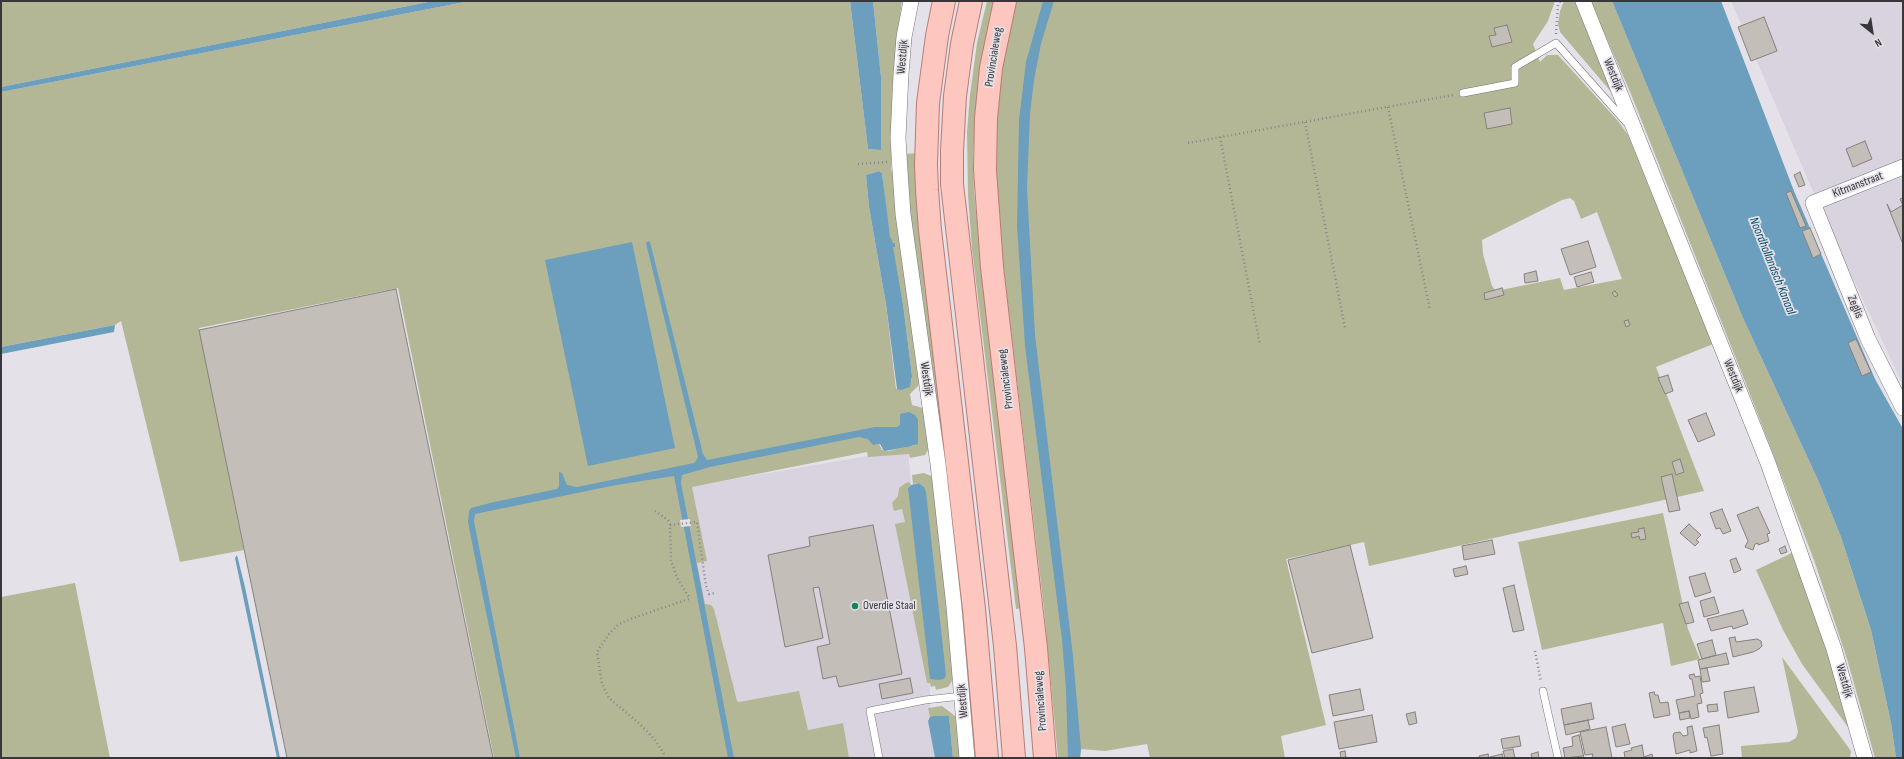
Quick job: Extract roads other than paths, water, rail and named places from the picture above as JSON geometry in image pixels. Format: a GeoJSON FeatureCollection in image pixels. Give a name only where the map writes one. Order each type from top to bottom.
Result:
{"type":"FeatureCollection","features":[{"type":"Feature","properties":{"kind":"main road","name":"Westdijk"},"geometry":{"type":"LineString","coordinates":[[944,1],[937,36],[928,103],[926,164],[927,190],[930,237],[974,609],[987,758]]}},
{"type":"Feature","properties":{"kind":"main road"},"geometry":{"type":"LineString","coordinates":[[971,1],[962,44],[955,96],[952,184],[1005,646],[1014,758]]}},
{"type":"Feature","properties":{"kind":"main road","name":"Provincialeweg"},"geometry":{"type":"LineString","coordinates":[[1005,1],[991,68],[986,118],[985,170],[992,267],[1036,648],[1045,758]]}},
{"type":"Feature","properties":{"kind":"street","name":"Westdijk"},"geometry":{"type":"LineString","coordinates":[[911,1],[904,37],[901,74],[899,160],[903,214],[938,464],[967,758]]}},
{"type":"Feature","properties":{"kind":"street","name":"Westdijk"},"geometry":{"type":"LineString","coordinates":[[1583,1],[1765,456],[1834,649],[1865,758]]}},
{"type":"Feature","properties":{"kind":"street","name":"Kitmanstraat"},"geometry":{"type":"LineString","coordinates":[[1813,202],[1903,167]]}},
{"type":"Feature","properties":{"kind":"street","name":"Zeglis"},"geometry":{"type":"LineString","coordinates":[[1813,202],[1868,339],[1903,408]]}},
{"type":"Feature","properties":{"kind":"lane"},"geometry":{"type":"LineString","coordinates":[[1463,93],[1515,83],[1515,67],[1556,43],[1636,133]]}},
{"type":"Feature","properties":{"kind":"lane"},"geometry":{"type":"LineString","coordinates":[[1543,691],[1558,758]]}},
{"type":"Feature","properties":{"kind":"lane"},"geometry":{"type":"LineString","coordinates":[[879,758],[870,711],[925,700],[962,696]]}},
{"type":"Feature","properties":{"kind":"water"},"geometry":{"type":"Polygon","coordinates":[[[433,1],[470,1],[1,92],[1,87],[433,1]]]}},
{"type":"Feature","properties":{"kind":"water"},"geometry":{"type":"Polygon","coordinates":[[[850,1],[873,1],[881,77],[881,150],[868,149],[850,1]]]}},
{"type":"Feature","properties":{"kind":"water"},"geometry":{"type":"Polygon","coordinates":[[[1043,1],[1054,1],[1041,44],[1034,80],[1030,114],[1027,188],[1035,335],[1073,656],[1081,749],[1080,758],[1068,758],[1066,689],[1062,640],[1025,346],[1017,226],[1019,120],[1026,62],[1043,1]]]}},
{"type":"Feature","properties":{"kind":"water","name":"Noordhollandsch Kanaal"},"geometry":{"type":"Polygon","coordinates":[[[1612,1],[1721,1],[1794,191],[1875,379],[1903,429],[1903,758],[1896,758],[1891,723],[1871,630],[1841,537],[1818,480],[1743,318],[1612,1]]]}},
{"type":"Feature","properties":{"kind":"water"},"geometry":{"type":"Polygon","coordinates":[[[879,171],[882,173],[890,236],[893,243],[895,243],[895,247],[893,247],[903,304],[912,376],[910,387],[901,390],[897,389],[886,304],[869,207],[866,175],[879,171]]]}},
{"type":"Feature","properties":{"kind":"water"},"geometry":{"type":"Polygon","coordinates":[[[648,241],[650,242],[703,454],[707,460],[875,427],[897,427],[900,424],[900,414],[909,412],[915,415],[918,420],[918,444],[884,451],[880,444],[873,445],[868,439],[859,437],[710,467],[682,475],[681,483],[734,758],[728,758],[674,476],[616,485],[475,514],[474,521],[520,758],[516,758],[468,522],[469,511],[471,508],[494,502],[557,489],[559,486],[559,472],[562,473],[567,485],[577,487],[694,463],[696,461],[698,457],[646,243],[648,241]]]}},
{"type":"Feature","properties":{"kind":"water"},"geometry":{"type":"Polygon","coordinates":[[[632,242],[675,448],[588,466],[545,260],[632,242]]]}},
{"type":"Feature","properties":{"kind":"water"},"geometry":{"type":"Polygon","coordinates":[[[115,325],[114,332],[1,354],[1,347],[115,325]]]}},
{"type":"Feature","properties":{"kind":"water"},"geometry":{"type":"Polygon","coordinates":[[[919,483],[924,487],[926,492],[946,675],[944,679],[938,680],[930,679],[908,488],[911,485],[919,483]]]}},
{"type":"Feature","properties":{"kind":"water"},"geometry":{"type":"Polygon","coordinates":[[[237,555],[280,758],[277,758],[235,558],[237,555]]]}},
{"type":"Feature","properties":{"kind":"water"},"geometry":{"type":"Polygon","coordinates":[[[949,716],[953,758],[935,758],[928,721],[930,717],[949,716]]]}},
{"type":"Feature","properties":{"kind":"place","name":"Overdie Staal"},"geometry":{"type":"Point","coordinates":[855,606]}}]}
